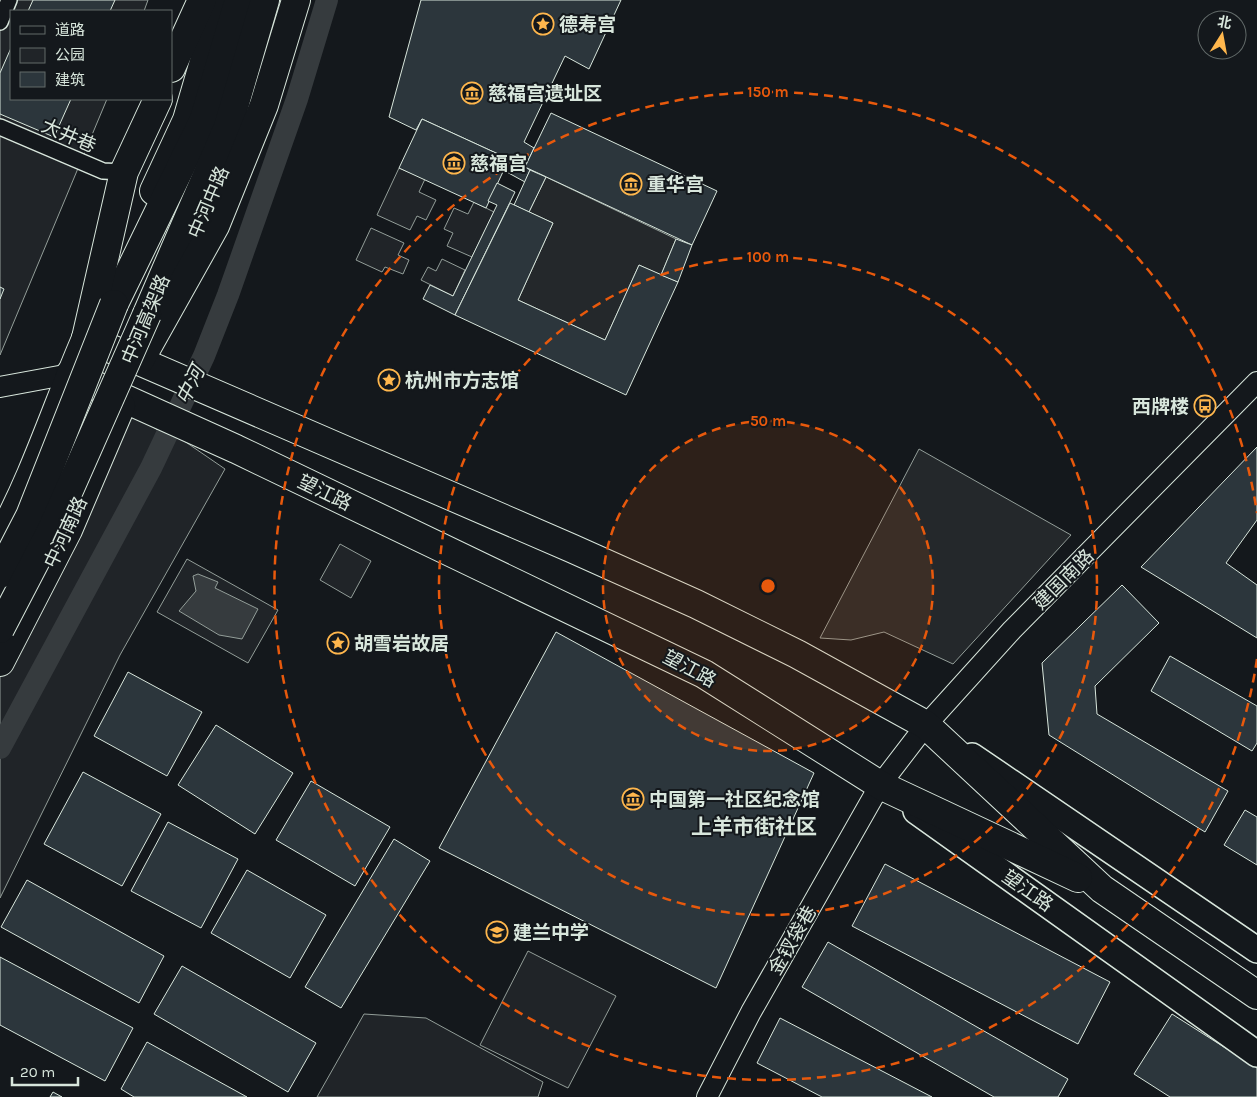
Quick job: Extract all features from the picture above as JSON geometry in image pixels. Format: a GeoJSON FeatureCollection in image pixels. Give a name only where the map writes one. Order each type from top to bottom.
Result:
{"type":"FeatureCollection","features":[{"type":"Feature","properties":{"kind":"main road"},"geometry":{"type":"LineString","coordinates":[[172,66],[202,0]]}},
{"type":"Feature","properties":{"kind":"main road"},"geometry":{"type":"LineString","coordinates":[[0,539],[17,508],[86,338],[188,120],[222,0]]}},
{"type":"Feature","properties":{"kind":"main road","name":"中河高架路"},"geometry":{"type":"LineString","coordinates":[[0,574],[30,516],[114,304],[204,119],[239,0]]}},
{"type":"Feature","properties":{"kind":"main road","name":"中河高架路"},"geometry":{"type":"LineString","coordinates":[[0,629],[55,522],[116,387],[228,127],[265,0]]}},
{"type":"Feature","properties":{"kind":"main road","name":"中河中路"},"geometry":{"type":"LineString","coordinates":[[124,399],[242,121],[279,0]]}},
{"type":"Feature","properties":{"kind":"main road"},"geometry":{"type":"LineString","coordinates":[[140,360],[215,226],[264,105],[296,0]]}},
{"type":"Feature","properties":{"kind":"main road"},"geometry":{"type":"LineString","coordinates":[[86,338],[124,172],[158,100]]}},
{"type":"Feature","properties":{"kind":"main road"},"geometry":{"type":"LineString","coordinates":[[86,338],[696,604],[797,654],[926,725],[1102,889],[1257,995]]}},
{"type":"Feature","properties":{"kind":"main road","name":"望江路"},"geometry":{"type":"LineString","coordinates":[[70,374],[254,458],[704,674],[880,785]]}},
{"type":"Feature","properties":{"kind":"main road","name":"中河南路"},"geometry":{"type":"LineString","coordinates":[[0,662],[68,530],[124,399]]}},
{"type":"Feature","properties":{"kind":"main road"},"geometry":{"type":"LineString","coordinates":[[880,785],[1102,889]]}},
{"type":"Feature","properties":{"kind":"street"},"geometry":{"type":"LineString","coordinates":[[0,22],[9,0]]}},
{"type":"Feature","properties":{"kind":"street","name":"大井巷"},"geometry":{"type":"LineString","coordinates":[[0,127],[103,171],[124,172]]}},
{"type":"Feature","properties":{"kind":"street"},"geometry":{"type":"LineString","coordinates":[[0,387],[70,374]]}},
{"type":"Feature","properties":{"kind":"street","name":"建国南路"},"geometry":{"type":"LineString","coordinates":[[880,785],[926,725],[1012,630],[1257,382]]}},
{"type":"Feature","properties":{"kind":"street"},"geometry":{"type":"LineString","coordinates":[[926,725],[1257,950]]}},
{"type":"Feature","properties":{"kind":"street","name":"望江路"},"geometry":{"type":"LineString","coordinates":[[880,785],[1257,1054]]}},
{"type":"Feature","properties":{"kind":"street","name":"金钗袋巷"},"geometry":{"type":"LineString","coordinates":[[708,1097],[751,1012],[880,785]]}},
{"type":"Feature","properties":{"kind":"green space"},"geometry":{"type":"Polygon","coordinates":[[[0,0],[148,0],[144,10],[10,10],[10,100],[107,100],[0,355],[0,0]]]}},
{"type":"Feature","properties":{"kind":"green space"},"geometry":{"type":"Polygon","coordinates":[[[399,168],[425,179],[419,192],[436,200],[426,220],[417,216],[410,230],[377,215],[399,168]]]}},
{"type":"Feature","properties":{"kind":"green space"},"geometry":{"type":"Polygon","coordinates":[[[474,202],[494,212],[472,257],[447,246],[453,233],[444,229],[454,208],[468,214],[474,202]]]}},
{"type":"Feature","properties":{"kind":"green space"},"geometry":{"type":"Polygon","coordinates":[[[371,228],[404,243],[398,255],[409,260],[403,274],[385,267],[382,272],[356,260],[371,228]]]}},
{"type":"Feature","properties":{"kind":"green space"},"geometry":{"type":"Polygon","coordinates":[[[442,259],[465,270],[453,296],[421,280],[428,267],[436,271],[442,259]]]}},
{"type":"Feature","properties":{"kind":"green space"},"geometry":{"type":"Polygon","coordinates":[[[127,407],[160,432],[0,729],[0,674],[127,407]]]}},
{"type":"Feature","properties":{"kind":"green space"},"geometry":{"type":"Polygon","coordinates":[[[174,434],[225,469],[120,655],[0,898],[0,758],[174,434]]]}},
{"type":"Feature","properties":{"kind":"green space"},"geometry":{"type":"Polygon","coordinates":[[[340,544],[371,561],[351,598],[320,580],[340,544]]]}},
{"type":"Feature","properties":{"kind":"green space"},"geometry":{"type":"Polygon","coordinates":[[[187,559],[278,610],[248,663],[157,612],[187,559]]]}},
{"type":"Feature","properties":{"kind":"green space"},"geometry":{"type":"Polygon","coordinates":[[[528,951],[616,996],[568,1088],[480,1045],[528,951]]]}},
{"type":"Feature","properties":{"kind":"green space"},"geometry":{"type":"Polygon","coordinates":[[[364,1014],[426,1018],[543,1082],[538,1097],[317,1097],[364,1014]]]}},
{"type":"Feature","properties":{"kind":"shaded area"},"geometry":{"type":"Polygon","coordinates":[[[546,177],[676,239],[661,275],[639,265],[605,340],[518,300],[553,223],[529,212],[546,177]]]}},
{"type":"Feature","properties":{"kind":"shaded area"},"geometry":{"type":"Polygon","coordinates":[[[919,449],[1071,535],[953,664],[884,632],[851,640],[820,638],[919,449]]]}},
{"type":"Feature","properties":{"kind":"shaded area"},"geometry":{"type":"Polygon","coordinates":[[[198,574],[218,582],[215,588],[258,609],[242,639],[219,635],[179,611],[196,591],[193,576],[198,574]]]}},
{"type":"Feature","properties":{"kind":"building"},"geometry":{"type":"Polygon","coordinates":[[[33,0],[115,0],[110,10],[28,10],[33,0]]]}},
{"type":"Feature","properties":{"kind":"building","name":"慈福宫遗址区"},"geometry":{"type":"Polygon","coordinates":[[[421,0],[621,0],[589,69],[565,56],[524,142],[534,148],[525,167],[530,170],[525,182],[503,170],[509,159],[422,119],[416,130],[389,117],[421,0]]]}},
{"type":"Feature","properties":{"kind":"building"},"geometry":{"type":"Polygon","coordinates":[[[10,50],[10,100],[71,100],[54,137],[0,114],[0,73],[10,50]]]}},
{"type":"Feature","properties":{"kind":"building","name":"重华宫"},"geometry":{"type":"Polygon","coordinates":[[[551,113],[717,191],[692,245],[525,167],[551,113]]]}},
{"type":"Feature","properties":{"kind":"building","name":"慈福宫"},"geometry":{"type":"Polygon","coordinates":[[[422,119],[509,159],[486,208],[399,168],[422,119]]]}},
{"type":"Feature","properties":{"kind":"building"},"geometry":{"type":"Polygon","coordinates":[[[530,170],[546,177],[529,212],[514,205],[530,170]]]}},
{"type":"Feature","properties":{"kind":"building"},"geometry":{"type":"Polygon","coordinates":[[[497,183],[515,192],[455,315],[423,299],[430,285],[453,296],[497,205],[488,201],[497,183]]]}},
{"type":"Feature","properties":{"kind":"building"},"geometry":{"type":"Polygon","coordinates":[[[510,203],[553,223],[518,300],[605,340],[639,265],[678,282],[626,395],[455,315],[510,203]]]}},
{"type":"Feature","properties":{"kind":"building"},"geometry":{"type":"Polygon","coordinates":[[[676,239],[692,245],[678,282],[661,275],[676,239]]]}},
{"type":"Feature","properties":{"kind":"building"},"geometry":{"type":"Polygon","coordinates":[[[0,287],[4,289],[0,299],[0,287]]]}},
{"type":"Feature","properties":{"kind":"building"},"geometry":{"type":"Polygon","coordinates":[[[1257,447],[1257,520],[1226,563],[1257,585],[1257,638],[1141,567],[1257,447]]]}},
{"type":"Feature","properties":{"kind":"building"},"geometry":{"type":"Polygon","coordinates":[[[1122,585],[1159,623],[1095,686],[1097,714],[1228,791],[1205,832],[1049,735],[1042,663],[1122,585]]]}},
{"type":"Feature","properties":{"kind":"building","name":"中国第一社区纪念馆"},"geometry":{"type":"Polygon","coordinates":[[[556,632],[814,773],[716,988],[439,848],[556,632]]]}},
{"type":"Feature","properties":{"kind":"building"},"geometry":{"type":"Polygon","coordinates":[[[1170,656],[1257,706],[1257,743],[1252,751],[1151,691],[1170,656]]]}},
{"type":"Feature","properties":{"kind":"building"},"geometry":{"type":"Polygon","coordinates":[[[128,672],[202,712],[167,776],[94,736],[128,672]]]}},
{"type":"Feature","properties":{"kind":"building"},"geometry":{"type":"Polygon","coordinates":[[[216,725],[293,773],[255,834],[178,785],[216,725]]]}},
{"type":"Feature","properties":{"kind":"building"},"geometry":{"type":"Polygon","coordinates":[[[83,772],[161,814],[122,886],[44,844],[83,772]]]}},
{"type":"Feature","properties":{"kind":"building"},"geometry":{"type":"Polygon","coordinates":[[[311,781],[390,827],[355,886],[276,840],[311,781]]]}},
{"type":"Feature","properties":{"kind":"building"},"geometry":{"type":"Polygon","coordinates":[[[1245,810],[1257,817],[1257,865],[1224,845],[1245,810]]]}},
{"type":"Feature","properties":{"kind":"building"},"geometry":{"type":"Polygon","coordinates":[[[168,822],[238,859],[201,928],[131,891],[168,822]]]}},
{"type":"Feature","properties":{"kind":"building"},"geometry":{"type":"Polygon","coordinates":[[[394,839],[430,861],[341,1008],[305,987],[394,839]]]}},
{"type":"Feature","properties":{"kind":"building"},"geometry":{"type":"Polygon","coordinates":[[[885,864],[1110,982],[1078,1044],[852,926],[885,864]]]}},
{"type":"Feature","properties":{"kind":"building"},"geometry":{"type":"Polygon","coordinates":[[[247,870],[326,915],[290,978],[211,933],[247,870]]]}},
{"type":"Feature","properties":{"kind":"building"},"geometry":{"type":"Polygon","coordinates":[[[27,880],[164,956],[139,1003],[1,927],[27,880]]]}},
{"type":"Feature","properties":{"kind":"building"},"geometry":{"type":"Polygon","coordinates":[[[828,942],[1068,1079],[1058,1097],[994,1097],[802,987],[828,942]]]}},
{"type":"Feature","properties":{"kind":"building"},"geometry":{"type":"Polygon","coordinates":[[[0,957],[133,1028],[105,1081],[0,1025],[0,957]]]}},
{"type":"Feature","properties":{"kind":"building"},"geometry":{"type":"Polygon","coordinates":[[[182,966],[316,1043],[288,1092],[154,1014],[182,966]]]}},
{"type":"Feature","properties":{"kind":"building"},"geometry":{"type":"Polygon","coordinates":[[[1172,1014],[1257,1068],[1257,1097],[1170,1097],[1134,1074],[1172,1014]]]}},
{"type":"Feature","properties":{"kind":"building"},"geometry":{"type":"Polygon","coordinates":[[[780,1018],[932,1097],[822,1097],[757,1063],[780,1018]]]}},
{"type":"Feature","properties":{"kind":"building"},"geometry":{"type":"Polygon","coordinates":[[[147,1042],[247,1097],[134,1097],[121,1089],[147,1042]]]}},
{"type":"Feature","properties":{"kind":"building"},"geometry":{"type":"Polygon","coordinates":[[[53,1092],[62,1097],[50,1097],[53,1092]]]}},
{"type":"Feature","properties":{"kind":"waterway","name":"中河"},"geometry":{"type":"LineString","coordinates":[[0,748],[151,468],[204,356],[228,295],[297,99],[327,0]]}},
{"type":"Feature","properties":{"kind":"place","name":"德寿宫"},"geometry":{"type":"Point","coordinates":[543,24]}},
{"type":"Feature","properties":{"kind":"place","name":"慈福宫遗址区"},"geometry":{"type":"Point","coordinates":[472,93]}},
{"type":"Feature","properties":{"kind":"place","name":"慈福宫"},"geometry":{"type":"Point","coordinates":[454,163]}},
{"type":"Feature","properties":{"kind":"place","name":"重华宫"},"geometry":{"type":"Point","coordinates":[631,184]}},
{"type":"Feature","properties":{"kind":"place","name":"杭州市方志馆"},"geometry":{"type":"Point","coordinates":[389,380]}},
{"type":"Feature","properties":{"kind":"place","name":"西牌楼"},"geometry":{"type":"Point","coordinates":[1205,406]}},
{"type":"Feature","properties":{"kind":"place","name":"胡雪岩故居"},"geometry":{"type":"Point","coordinates":[338,643]}},
{"type":"Feature","properties":{"kind":"place","name":"中国第一社区纪念馆"},"geometry":{"type":"Point","coordinates":[633,799]}},
{"type":"Feature","properties":{"kind":"place","name":"建兰中学"},"geometry":{"type":"Point","coordinates":[497,932]}},
{"type":"Feature","properties":{"kind":"district","name":"上羊市街社区"},"geometry":{"type":"Point","coordinates":[754,827]}}]}
